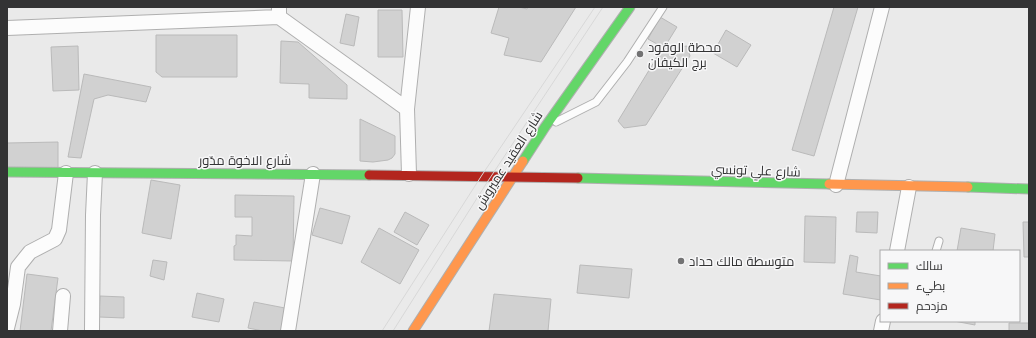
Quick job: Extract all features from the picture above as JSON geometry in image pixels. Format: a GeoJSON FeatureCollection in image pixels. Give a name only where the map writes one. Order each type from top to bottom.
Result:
{"type":"FeatureCollection","features":[{"type":"Feature","properties":{"kind":"street"},"geometry":{"type":"LineString","coordinates":[[409,174],[407,109],[418,7]]}},
{"type":"Feature","properties":{"kind":"street","name":"شارع العقيد عميروش"},"geometry":{"type":"LineString","coordinates":[[413,331],[545,127],[630,7]]}},
{"type":"Feature","properties":{"kind":"street"},"geometry":{"type":"LineString","coordinates":[[836,185],[882,7]]}},
{"type":"Feature","properties":{"kind":"street"},"geometry":{"type":"LineString","coordinates":[[7,28],[279,12],[407,109]]}},
{"type":"Feature","properties":{"kind":"street","name":"شارع الاخوة مدّور"},"geometry":{"type":"LineString","coordinates":[[7,172],[482,175]]}},
{"type":"Feature","properties":{"kind":"street"},"geometry":{"type":"LineString","coordinates":[[7,328],[13,304],[18,267],[30,252],[55,238],[58,230],[66,173]]}},
{"type":"Feature","properties":{"kind":"street"},"geometry":{"type":"LineString","coordinates":[[92,331],[95,173]]}},
{"type":"Feature","properties":{"kind":"street"},"geometry":{"type":"LineString","coordinates":[[288,331],[313,174]]}},
{"type":"Feature","properties":{"kind":"street","name":"شارع علي تونسي"},"geometry":{"type":"LineString","coordinates":[[482,175],[1029,189]]}},
{"type":"Feature","properties":{"kind":"street"},"geometry":{"type":"LineString","coordinates":[[897,250],[909,187]]}},
{"type":"Feature","properties":{"kind":"street"},"geometry":{"type":"LineString","coordinates":[[60,331],[63,296]]}},
{"type":"Feature","properties":{"kind":"lane"},"geometry":{"type":"LineString","coordinates":[[545,127],[596,102],[627,62],[663,7]]}},
{"type":"Feature","properties":{"kind":"lane"},"geometry":{"type":"LineString","coordinates":[[936,250],[938,241]]}},
{"type":"Feature","properties":{"kind":"building"},"geometry":{"type":"Polygon","coordinates":[[[499,7],[519,7],[527,9],[528,7],[576,7],[541,62],[504,55],[509,38],[491,33],[499,7]]]}},
{"type":"Feature","properties":{"kind":"building"},"geometry":{"type":"Polygon","coordinates":[[[834,7],[858,7],[814,156],[792,150],[834,7]]]}},
{"type":"Feature","properties":{"kind":"building"},"geometry":{"type":"Polygon","coordinates":[[[378,10],[402,10],[403,57],[378,57],[378,10]]]}},
{"type":"Feature","properties":{"kind":"building"},"geometry":{"type":"Polygon","coordinates":[[[346,14],[359,17],[354,46],[340,43],[346,14]]]}},
{"type":"Feature","properties":{"kind":"building"},"geometry":{"type":"Polygon","coordinates":[[[660,17],[677,27],[664,48],[648,39],[660,17]]]}},
{"type":"Feature","properties":{"kind":"building"},"geometry":{"type":"Polygon","coordinates":[[[726,30],[751,45],[737,67],[713,53],[726,30]]]}},
{"type":"Feature","properties":{"kind":"building"},"geometry":{"type":"Polygon","coordinates":[[[156,35],[237,35],[237,77],[162,77],[156,72],[156,35]]]}},
{"type":"Feature","properties":{"kind":"building"},"geometry":{"type":"Polygon","coordinates":[[[281,41],[298,42],[347,85],[347,99],[309,98],[309,84],[280,83],[281,41]]]}},
{"type":"Feature","properties":{"kind":"building"},"geometry":{"type":"Polygon","coordinates":[[[78,46],[79,90],[53,91],[51,47],[78,46]]]}},
{"type":"Feature","properties":{"kind":"building"},"geometry":{"type":"Polygon","coordinates":[[[687,46],[690,56],[646,125],[624,128],[618,121],[662,49],[687,46]]]}},
{"type":"Feature","properties":{"kind":"building"},"geometry":{"type":"Polygon","coordinates":[[[84,74],[151,87],[146,102],[108,95],[94,99],[81,158],[68,157],[84,74]]]}},
{"type":"Feature","properties":{"kind":"building"},"geometry":{"type":"Polygon","coordinates":[[[360,119],[395,136],[395,154],[392,158],[373,162],[360,161],[360,119]]]}},
{"type":"Feature","properties":{"kind":"building"},"geometry":{"type":"Polygon","coordinates":[[[58,142],[58,169],[7,169],[7,143],[58,142]]]}},
{"type":"Feature","properties":{"kind":"building"},"geometry":{"type":"Polygon","coordinates":[[[151,180],[180,185],[171,239],[142,233],[151,180]]]}},
{"type":"Feature","properties":{"kind":"building"},"geometry":{"type":"Polygon","coordinates":[[[235,195],[294,196],[293,261],[234,260],[236,235],[252,236],[252,217],[235,217],[235,195]]]}},
{"type":"Feature","properties":{"kind":"building"},"geometry":{"type":"Polygon","coordinates":[[[320,208],[350,216],[342,244],[312,235],[320,208]]]}},
{"type":"Feature","properties":{"kind":"building"},"geometry":{"type":"Polygon","coordinates":[[[405,212],[429,225],[417,245],[394,232],[405,212]]]}},
{"type":"Feature","properties":{"kind":"building"},"geometry":{"type":"Polygon","coordinates":[[[857,212],[878,212],[877,233],[856,232],[857,212]]]}},
{"type":"Feature","properties":{"kind":"building"},"geometry":{"type":"Polygon","coordinates":[[[805,216],[836,217],[835,263],[804,262],[805,216]]]}},
{"type":"Feature","properties":{"kind":"building"},"geometry":{"type":"Polygon","coordinates":[[[1023,222],[1029,222],[1029,257],[1024,257],[1023,222]]]}},
{"type":"Feature","properties":{"kind":"building"},"geometry":{"type":"Polygon","coordinates":[[[379,228],[419,250],[400,284],[361,262],[379,228]]]}},
{"type":"Feature","properties":{"kind":"building"},"geometry":{"type":"Polygon","coordinates":[[[961,228],[995,234],[993,250],[957,250],[961,228]]]}},
{"type":"Feature","properties":{"kind":"building"},"geometry":{"type":"Polygon","coordinates":[[[850,255],[858,257],[856,272],[880,276],[880,300],[843,294],[850,255]]]}},
{"type":"Feature","properties":{"kind":"building"},"geometry":{"type":"Polygon","coordinates":[[[153,260],[167,262],[164,280],[150,276],[153,260]]]}},
{"type":"Feature","properties":{"kind":"building"},"geometry":{"type":"Polygon","coordinates":[[[580,265],[632,269],[629,298],[577,293],[580,265]]]}},
{"type":"Feature","properties":{"kind":"building"},"geometry":{"type":"Polygon","coordinates":[[[27,274],[58,278],[51,331],[20,331],[27,274]]]}},
{"type":"Feature","properties":{"kind":"building"},"geometry":{"type":"Polygon","coordinates":[[[197,293],[224,299],[219,322],[192,317],[197,293]]]}},
{"type":"Feature","properties":{"kind":"building"},"geometry":{"type":"Polygon","coordinates":[[[494,294],[551,299],[548,331],[489,331],[494,294]]]}},
{"type":"Feature","properties":{"kind":"building"},"geometry":{"type":"Polygon","coordinates":[[[100,296],[124,297],[124,318],[99,317],[100,296]]]}},
{"type":"Feature","properties":{"kind":"building"},"geometry":{"type":"Polygon","coordinates":[[[254,302],[290,309],[286,331],[263,331],[248,328],[254,302]]]}},
{"type":"Feature","properties":{"kind":"building"},"geometry":{"type":"Polygon","coordinates":[[[959,322],[975,322],[975,325],[959,322]]]}},
{"type":"Feature","properties":{"kind":"building"},"geometry":{"type":"Polygon","coordinates":[[[1009,323],[1029,323],[1029,331],[1009,331],[1009,323]]]}},
{"type":"Feature","properties":{"kind":"tram line"},"geometry":{"type":"LineString","coordinates":[[382,331],[482,175],[595,7]]}},
{"type":"Feature","properties":{"kind":"tram line"},"geometry":{"type":"LineString","coordinates":[[393,331],[486,184],[603,7]]}},
{"type":"Feature","properties":{"kind":"traffic: fast"},"geometry":{"type":"LineString","coordinates":[[523,161],[545,127],[630,7]]}},
{"type":"Feature","properties":{"kind":"traffic: fast"},"geometry":{"type":"LineString","coordinates":[[7,172],[369,175]]}},
{"type":"Feature","properties":{"kind":"traffic: fast"},"geometry":{"type":"LineString","coordinates":[[578,178],[829,184]]}},
{"type":"Feature","properties":{"kind":"traffic: fast"},"geometry":{"type":"LineString","coordinates":[[968,187],[1029,189]]}},
{"type":"Feature","properties":{"kind":"traffic: slow"},"geometry":{"type":"LineString","coordinates":[[413,331],[523,161]]}},
{"type":"Feature","properties":{"kind":"traffic: slow"},"geometry":{"type":"LineString","coordinates":[[829,184],[968,187]]}},
{"type":"Feature","properties":{"kind":"traffic: jam"},"geometry":{"type":"LineString","coordinates":[[369,175],[578,178]]}},
{"type":"Feature","properties":{"kind":"place","name":"محطة الوقود برج الكيفان"},"geometry":{"type":"Point","coordinates":[640,54]}},
{"type":"Feature","properties":{"kind":"place","name":"متوسطة مالك حداد"},"geometry":{"type":"Point","coordinates":[681,261]}}]}
